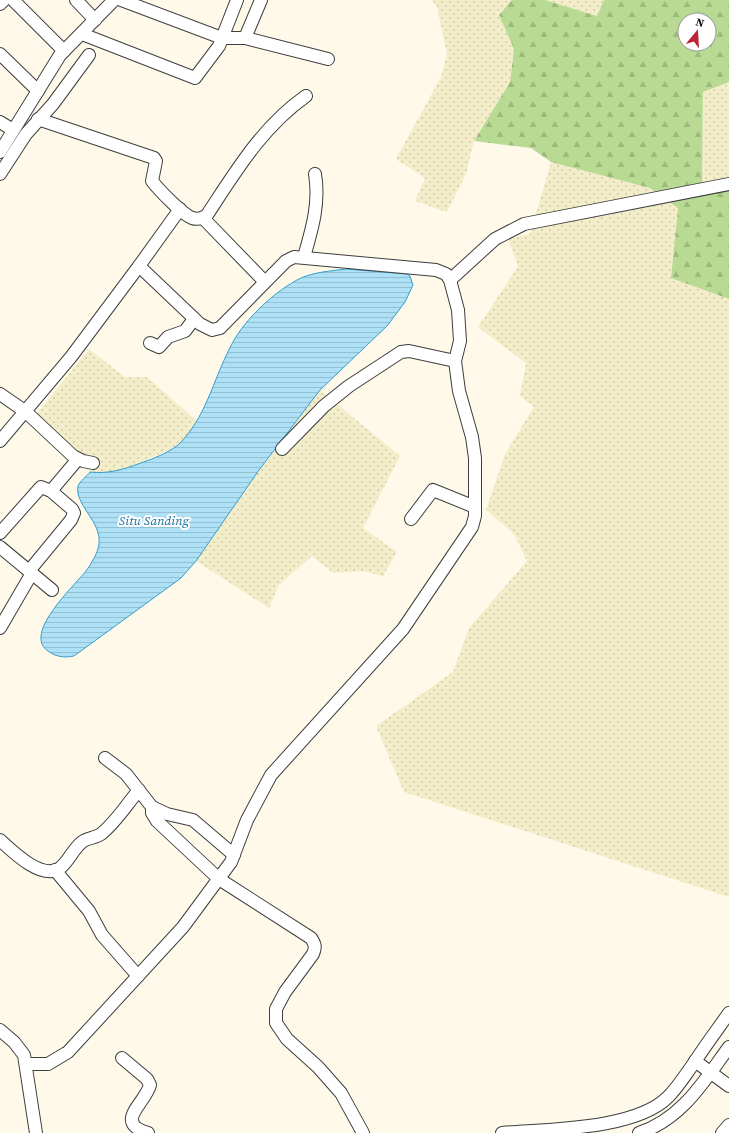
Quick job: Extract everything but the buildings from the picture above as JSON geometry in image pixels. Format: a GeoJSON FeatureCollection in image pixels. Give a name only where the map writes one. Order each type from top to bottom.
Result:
{"type":"FeatureCollection","features":[{"type":"Feature","properties":{"kind":"street"},"geometry":{"type":"LineString","coordinates":[[0,4],[4,0]]}},
{"type":"Feature","properties":{"kind":"street"},"geometry":{"type":"LineString","coordinates":[[13,0],[64,51]]}},
{"type":"Feature","properties":{"kind":"street"},"geometry":{"type":"LineString","coordinates":[[76,0],[95,20]]}},
{"type":"Feature","properties":{"kind":"street"},"geometry":{"type":"LineString","coordinates":[[0,152],[64,51],[114,0]]}},
{"type":"Feature","properties":{"kind":"street"},"geometry":{"type":"LineString","coordinates":[[122,0],[222,38],[245,38],[328,59]]}},
{"type":"Feature","properties":{"kind":"street"},"geometry":{"type":"LineString","coordinates":[[82,34],[195,78],[219,46],[236,0]]}},
{"type":"Feature","properties":{"kind":"street"},"geometry":{"type":"LineString","coordinates":[[245,38],[261,0]]}},
{"type":"Feature","properties":{"kind":"street"},"geometry":{"type":"LineString","coordinates":[[0,54],[38,91]]}},
{"type":"Feature","properties":{"kind":"street"},"geometry":{"type":"LineString","coordinates":[[0,174],[26,134],[53,104],[89,55]]}},
{"type":"Feature","properties":{"kind":"street"},"geometry":{"type":"LineString","coordinates":[[38,119],[154,158],[156,161],[152,181],[180,209],[193,219],[203,218],[253,146],[274,122],[306,96]]}},
{"type":"Feature","properties":{"kind":"street"},"geometry":{"type":"LineString","coordinates":[[0,122],[13,130]]}},
{"type":"Feature","properties":{"kind":"street"},"geometry":{"type":"LineString","coordinates":[[304,257],[317,206],[315,174]]}},
{"type":"Feature","properties":{"kind":"street"},"geometry":{"type":"LineString","coordinates":[[450,280],[495,239],[524,224],[729,184]]}},
{"type":"Feature","properties":{"kind":"street"},"geometry":{"type":"LineString","coordinates":[[0,441],[26,412],[139,266],[180,209]]}},
{"type":"Feature","properties":{"kind":"street"},"geometry":{"type":"LineString","coordinates":[[203,218],[266,282]]}},
{"type":"Feature","properties":{"kind":"street"},"geometry":{"type":"LineString","coordinates":[[26,1064],[48,1064],[68,1052],[183,927],[234,855],[247,820],[271,775],[403,629],[472,527],[475,516],[475,458],[472,437],[459,391],[455,361],[460,341],[458,310],[450,280],[446,274],[436,270],[294,257],[286,261],[220,328],[208,329],[194,319],[139,266]]}},
{"type":"Feature","properties":{"kind":"street"},"geometry":{"type":"LineString","coordinates":[[150,343],[159,347],[168,337],[185,331],[194,319]]}},
{"type":"Feature","properties":{"kind":"street"},"geometry":{"type":"LineString","coordinates":[[282,449],[324,406],[349,386],[401,352],[410,350],[455,361]]}},
{"type":"Feature","properties":{"kind":"street"},"geometry":{"type":"LineString","coordinates":[[0,394],[26,412],[78,459],[93,463]]}},
{"type":"Feature","properties":{"kind":"street"},"geometry":{"type":"LineString","coordinates":[[51,490],[78,459]]}},
{"type":"Feature","properties":{"kind":"street"},"geometry":{"type":"LineString","coordinates":[[0,533],[41,487],[51,490],[72,509],[73,517],[31,572],[0,628]]}},
{"type":"Feature","properties":{"kind":"street"},"geometry":{"type":"LineString","coordinates":[[411,519],[433,490],[475,507]]}},
{"type":"Feature","properties":{"kind":"street"},"geometry":{"type":"LineString","coordinates":[[0,547],[52,590]]}},
{"type":"Feature","properties":{"kind":"street"},"geometry":{"type":"LineString","coordinates":[[105,758],[126,774],[152,807],[167,814],[193,820],[234,855]]}},
{"type":"Feature","properties":{"kind":"street"},"geometry":{"type":"LineString","coordinates":[[0,840],[21,860],[32,866],[55,870],[63,865],[84,841],[102,833],[139,790]]}},
{"type":"Feature","properties":{"kind":"street"},"geometry":{"type":"LineString","coordinates":[[152,807],[152,813],[156,821],[218,879],[310,938],[314,943],[315,949],[313,954],[285,992],[276,1009],[276,1023],[288,1040],[318,1067],[341,1093],[363,1133]]}},
{"type":"Feature","properties":{"kind":"street"},"geometry":{"type":"LineString","coordinates":[[55,870],[89,911],[102,935],[138,976]]}},
{"type":"Feature","properties":{"kind":"street"},"geometry":{"type":"LineString","coordinates":[[502,1133],[596,1124],[641,1115],[668,1097],[729,1013]]}},
{"type":"Feature","properties":{"kind":"street"},"geometry":{"type":"LineString","coordinates":[[0,1030],[14,1042],[20,1050],[26,1064],[36,1133]]}},
{"type":"Feature","properties":{"kind":"street"},"geometry":{"type":"LineString","coordinates":[[639,1133],[666,1120],[684,1106],[729,1047]]}},
{"type":"Feature","properties":{"kind":"street"},"geometry":{"type":"LineString","coordinates":[[122,1058],[147,1079],[150,1085],[145,1098],[134,1109],[132,1116],[133,1124],[138,1129],[148,1133]]}},
{"type":"Feature","properties":{"kind":"street"},"geometry":{"type":"LineString","coordinates":[[695,1061],[729,1086]]}},
{"type":"Feature","properties":{"kind":"street"},"geometry":{"type":"LineString","coordinates":[[722,1133],[729,1124]]}},
{"type":"Feature","properties":{"kind":"shaded area"},"geometry":{"type":"Polygon","coordinates":[[[432,0],[512,0],[499,15],[514,49],[510,82],[474,141],[466,174],[447,212],[415,201],[425,178],[396,159],[441,77],[447,54],[437,7],[432,0]]]}},
{"type":"Feature","properties":{"kind":"shaded area"},"geometry":{"type":"Polygon","coordinates":[[[545,0],[604,0],[597,16],[545,0]]]}},
{"type":"Feature","properties":{"kind":"shaded area"},"geometry":{"type":"Polygon","coordinates":[[[729,82],[729,184],[702,183],[703,92],[729,82]]]}},
{"type":"Feature","properties":{"kind":"shaded area"},"geometry":{"type":"Polygon","coordinates":[[[551,162],[650,188],[678,207],[671,278],[729,299],[729,897],[404,792],[376,726],[453,672],[469,628],[527,561],[514,534],[486,510],[505,454],[534,407],[520,396],[526,363],[478,327],[518,266],[508,239],[530,234],[551,162]]]}},
{"type":"Feature","properties":{"kind":"shaded area"},"geometry":{"type":"Polygon","coordinates":[[[89,349],[125,377],[147,377],[197,421],[183,441],[169,450],[122,470],[102,473],[90,472],[75,448],[36,415],[89,349]]]}},
{"type":"Feature","properties":{"kind":"shaded area"},"geometry":{"type":"Polygon","coordinates":[[[320,390],[400,456],[363,528],[397,552],[383,576],[362,571],[333,573],[312,556],[279,585],[269,608],[196,561],[259,470],[320,390]]]}},
{"type":"Feature","properties":{"kind":"green space"},"geometry":{"type":"Polygon","coordinates":[[[512,0],[545,0],[597,16],[604,0],[729,0],[729,82],[703,92],[702,182],[729,184],[729,299],[671,278],[678,208],[650,188],[551,162],[531,148],[474,141],[510,82],[514,49],[499,15],[512,0]]]}},
{"type":"Feature","properties":{"kind":"water","name":"Situ Sanding"},"geometry":{"type":"Polygon","coordinates":[[[346,269],[407,274],[410,276],[413,285],[405,302],[387,326],[320,390],[259,470],[196,561],[181,578],[74,656],[67,657],[54,655],[48,651],[42,643],[41,633],[46,622],[62,598],[86,571],[94,558],[99,544],[99,536],[93,521],[80,500],[78,486],[80,482],[90,472],[108,472],[126,468],[162,455],[179,444],[192,429],[199,417],[233,342],[254,314],[272,297],[291,283],[301,278],[317,273],[346,269]]]}}]}
